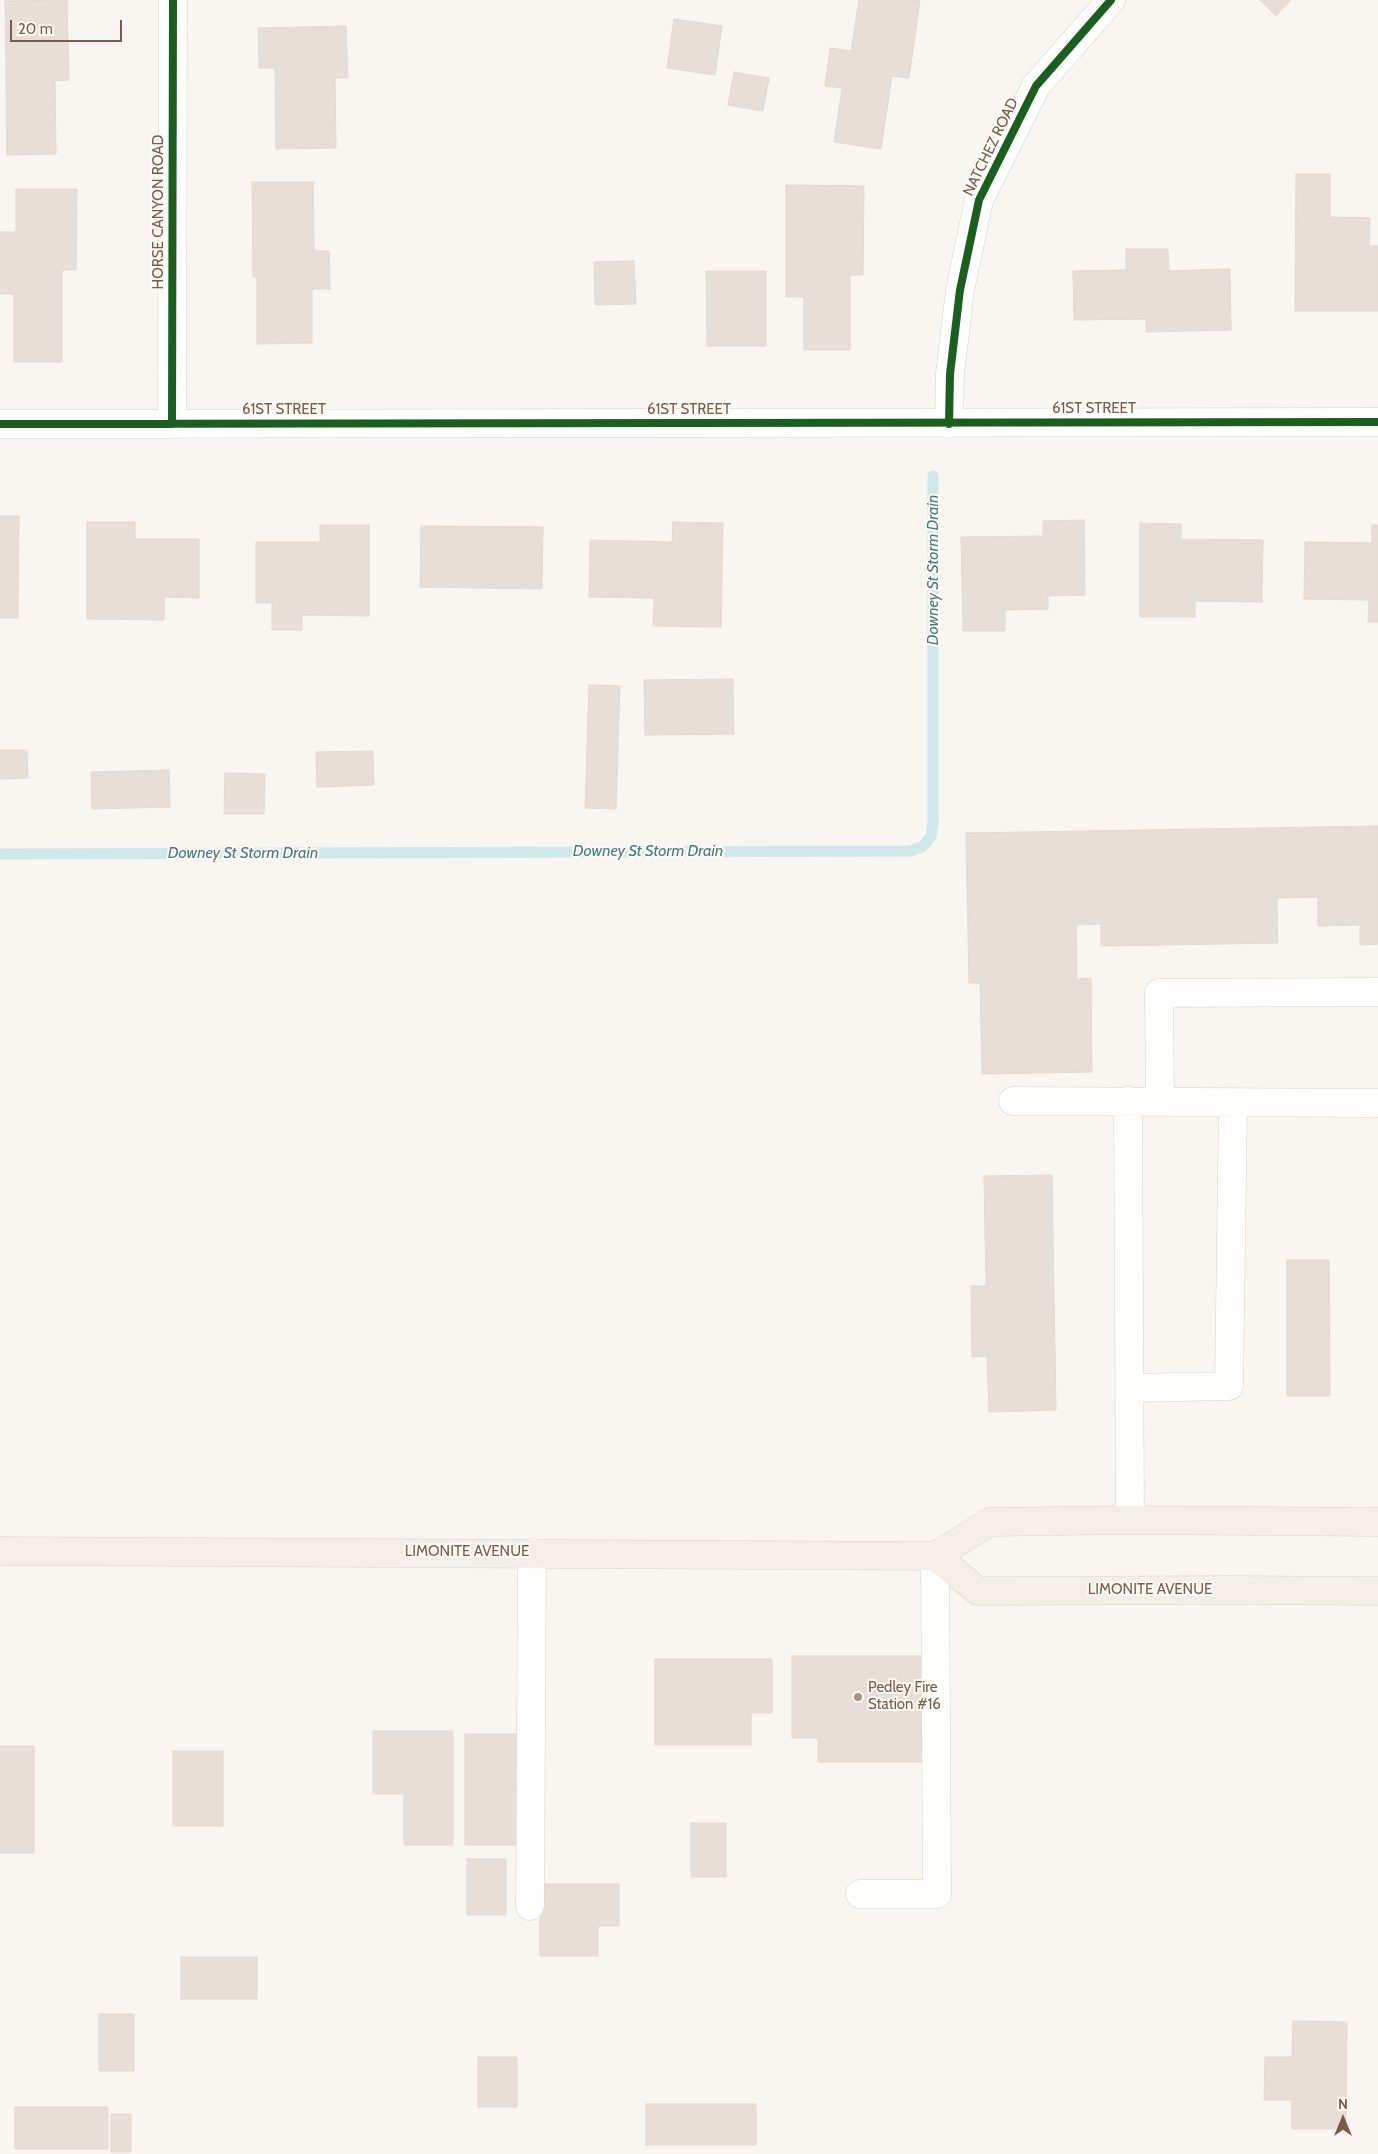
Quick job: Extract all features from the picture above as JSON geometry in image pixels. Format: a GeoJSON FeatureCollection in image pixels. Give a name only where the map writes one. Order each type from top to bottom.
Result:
{"type":"FeatureCollection","features":[{"type":"Feature","properties":{"kind":"main road"},"geometry":{"type":"LineString","coordinates":[[935,1556],[990,1522],[1130,1520],[1378,1522]]}},
{"type":"Feature","properties":{"kind":"main road","name":"LIMONITE AVENUE"},"geometry":{"type":"LineString","coordinates":[[0,1551],[935,1556],[978,1591],[1378,1591]]}},
{"type":"Feature","properties":{"kind":"street","name":"HORSE CANYON ROAD"},"geometry":{"type":"LineString","coordinates":[[172,424],[173,0]]}},
{"type":"Feature","properties":{"kind":"street","name":"NATCHEZ ROAD"},"geometry":{"type":"LineString","coordinates":[[949,424],[950,374],[960,290],[979,200],[1036,86],[1109,1]]}},
{"type":"Feature","properties":{"kind":"street","name":"61ST STREET"},"geometry":{"type":"LineString","coordinates":[[0,424],[1378,422]]}},
{"type":"Feature","properties":{"kind":"street"},"geometry":{"type":"LineString","coordinates":[[1160,1102],[1159,994],[1378,992]]}},
{"type":"Feature","properties":{"kind":"street"},"geometry":{"type":"LineString","coordinates":[[1013,1101],[1378,1103]]}},
{"type":"Feature","properties":{"kind":"street"},"geometry":{"type":"LineString","coordinates":[[1128,1101],[1130,1520]]}},
{"type":"Feature","properties":{"kind":"street"},"geometry":{"type":"LineString","coordinates":[[1130,1388],[1229,1386],[1233,1102]]}},
{"type":"Feature","properties":{"kind":"street"},"geometry":{"type":"LineString","coordinates":[[530,1906],[532,1553]]}},
{"type":"Feature","properties":{"kind":"street"},"geometry":{"type":"LineString","coordinates":[[860,1894],[937,1894],[935,1556]]}},
{"type":"Feature","properties":{"kind":"building"},"geometry":{"type":"Polygon","coordinates":[[[67,0],[69,80],[55,81],[56,154],[7,155],[5,1],[67,0]]]}},
{"type":"Feature","properties":{"kind":"building"},"geometry":{"type":"Polygon","coordinates":[[[859,0],[920,0],[909,78],[892,76],[881,149],[834,142],[842,88],[825,86],[830,48],[851,51],[859,0]]]}},
{"type":"Feature","properties":{"kind":"building"},"geometry":{"type":"Polygon","coordinates":[[[1260,0],[1291,0],[1276,16],[1260,0]]]}},
{"type":"Feature","properties":{"kind":"building"},"geometry":{"type":"Polygon","coordinates":[[[674,19],[722,26],[715,75],[667,68],[674,19]]]}},
{"type":"Feature","properties":{"kind":"building"},"geometry":{"type":"Polygon","coordinates":[[[346,26],[348,78],[335,78],[336,148],[276,149],[275,68],[259,68],[258,28],[346,26]]]}},
{"type":"Feature","properties":{"kind":"building"},"geometry":{"type":"Polygon","coordinates":[[[734,72],[769,78],[763,111],[728,105],[734,72]]]}},
{"type":"Feature","properties":{"kind":"building"},"geometry":{"type":"Polygon","coordinates":[[[1296,174],[1330,174],[1330,217],[1370,218],[1369,246],[1378,246],[1378,311],[1295,311],[1296,174]]]}},
{"type":"Feature","properties":{"kind":"building"},"geometry":{"type":"Polygon","coordinates":[[[252,182],[313,182],[314,251],[329,251],[330,289],[312,289],[312,343],[257,344],[257,277],[253,277],[252,182]]]}},
{"type":"Feature","properties":{"kind":"building"},"geometry":{"type":"Polygon","coordinates":[[[786,185],[864,186],[863,275],[850,275],[850,350],[804,350],[804,297],[786,297],[786,185]]]}},
{"type":"Feature","properties":{"kind":"building"},"geometry":{"type":"Polygon","coordinates":[[[16,189],[77,189],[76,270],[62,270],[62,362],[14,362],[14,294],[0,294],[0,232],[16,232],[16,189]]]}},
{"type":"Feature","properties":{"kind":"building"},"geometry":{"type":"Polygon","coordinates":[[[1126,249],[1168,249],[1169,271],[1230,269],[1231,330],[1146,332],[1146,319],[1074,320],[1073,271],[1126,270],[1126,249]]]}},
{"type":"Feature","properties":{"kind":"building"},"geometry":{"type":"Polygon","coordinates":[[[634,261],[636,304],[595,305],[594,262],[634,261]]]}},
{"type":"Feature","properties":{"kind":"building"},"geometry":{"type":"Polygon","coordinates":[[[706,271],[766,271],[766,346],[707,346],[706,271]]]}},
{"type":"Feature","properties":{"kind":"building"},"geometry":{"type":"Polygon","coordinates":[[[0,516],[19,516],[18,618],[0,618],[0,516]]]}},
{"type":"Feature","properties":{"kind":"building"},"geometry":{"type":"Polygon","coordinates":[[[1084,520],[1085,595],[1048,596],[1048,609],[1005,610],[1005,631],[963,631],[961,537],[1043,536],[1043,521],[1084,520]]]}},
{"type":"Feature","properties":{"kind":"building"},"geometry":{"type":"Polygon","coordinates":[[[87,522],[135,522],[135,539],[199,539],[199,598],[164,597],[164,620],[87,619],[87,522]]]}},
{"type":"Feature","properties":{"kind":"building"},"geometry":{"type":"Polygon","coordinates":[[[673,522],[723,523],[721,627],[653,626],[654,598],[589,597],[590,540],[672,542],[673,522]]]}},
{"type":"Feature","properties":{"kind":"building"},"geometry":{"type":"Polygon","coordinates":[[[1140,523],[1181,524],[1181,539],[1263,540],[1262,602],[1195,601],[1195,617],[1140,617],[1140,523]]]}},
{"type":"Feature","properties":{"kind":"building"},"geometry":{"type":"Polygon","coordinates":[[[320,525],[369,525],[369,616],[302,615],[302,630],[272,630],[272,603],[256,603],[256,542],[320,542],[320,525]]]}},
{"type":"Feature","properties":{"kind":"building"},"geometry":{"type":"Polygon","coordinates":[[[1372,525],[1378,525],[1378,622],[1368,622],[1369,600],[1304,599],[1305,542],[1372,543],[1372,525]]]}},
{"type":"Feature","properties":{"kind":"building"},"geometry":{"type":"Polygon","coordinates":[[[421,526],[543,527],[542,589],[420,587],[421,526]]]}},
{"type":"Feature","properties":{"kind":"building"},"geometry":{"type":"Polygon","coordinates":[[[733,679],[734,734],[645,735],[644,680],[733,679]]]}},
{"type":"Feature","properties":{"kind":"building"},"geometry":{"type":"Polygon","coordinates":[[[589,685],[620,686],[616,809],[585,808],[589,685]]]}},
{"type":"Feature","properties":{"kind":"building"},"geometry":{"type":"Polygon","coordinates":[[[0,750],[27,750],[28,778],[0,779],[0,750]]]}},
{"type":"Feature","properties":{"kind":"building"},"geometry":{"type":"Polygon","coordinates":[[[373,751],[374,785],[317,787],[316,752],[373,751]]]}},
{"type":"Feature","properties":{"kind":"building"},"geometry":{"type":"Polygon","coordinates":[[[169,770],[170,807],[92,809],[91,772],[169,770]]]}},
{"type":"Feature","properties":{"kind":"building"},"geometry":{"type":"Polygon","coordinates":[[[225,773],[265,774],[264,814],[224,814],[225,773]]]}},
{"type":"Feature","properties":{"kind":"building"},"geometry":{"type":"Polygon","coordinates":[[[1378,826],[1378,944],[1360,945],[1360,925],[1318,926],[1318,897],[1277,898],[1278,943],[1101,946],[1101,924],[1076,925],[1077,979],[1091,978],[1092,1072],[982,1074],[980,983],[969,983],[966,833],[1378,826]]]}},
{"type":"Feature","properties":{"kind":"building"},"geometry":{"type":"Polygon","coordinates":[[[1052,1175],[1056,1410],[989,1412],[987,1356],[972,1357],[971,1286],[986,1286],[984,1176],[1052,1175]]]}},
{"type":"Feature","properties":{"kind":"building"},"geometry":{"type":"Polygon","coordinates":[[[1287,1260],[1329,1260],[1330,1396],[1287,1396],[1287,1260]]]}},
{"type":"Feature","properties":{"kind":"building","name":"Pedley Fire Station #16"},"geometry":{"type":"Polygon","coordinates":[[[792,1656],[924,1656],[924,1762],[818,1762],[818,1738],[792,1738],[792,1656]]]}},
{"type":"Feature","properties":{"kind":"building"},"geometry":{"type":"Polygon","coordinates":[[[655,1659],[772,1659],[772,1713],[751,1713],[751,1745],[655,1745],[655,1659]]]}},
{"type":"Feature","properties":{"kind":"building"},"geometry":{"type":"Polygon","coordinates":[[[373,1731],[453,1731],[453,1845],[404,1845],[404,1794],[373,1794],[373,1731]]]}},
{"type":"Feature","properties":{"kind":"building"},"geometry":{"type":"Polygon","coordinates":[[[465,1734],[527,1734],[523,1845],[465,1845],[465,1734]]]}},
{"type":"Feature","properties":{"kind":"building"},"geometry":{"type":"Polygon","coordinates":[[[0,1746],[34,1746],[34,1853],[0,1853],[0,1746]]]}},
{"type":"Feature","properties":{"kind":"building"},"geometry":{"type":"Polygon","coordinates":[[[173,1751],[223,1751],[223,1826],[173,1826],[173,1751]]]}},
{"type":"Feature","properties":{"kind":"building"},"geometry":{"type":"Polygon","coordinates":[[[691,1823],[726,1823],[726,1877],[691,1877],[691,1823]]]}},
{"type":"Feature","properties":{"kind":"building"},"geometry":{"type":"Polygon","coordinates":[[[467,1859],[506,1859],[506,1915],[467,1915],[467,1859]]]}},
{"type":"Feature","properties":{"kind":"building"},"geometry":{"type":"Polygon","coordinates":[[[540,1884],[619,1884],[619,1926],[598,1926],[598,1956],[540,1956],[540,1884]]]}},
{"type":"Feature","properties":{"kind":"building"},"geometry":{"type":"Polygon","coordinates":[[[181,1957],[257,1957],[257,1999],[181,1999],[181,1957]]]}},
{"type":"Feature","properties":{"kind":"building"},"geometry":{"type":"Polygon","coordinates":[[[99,2014],[134,2014],[134,2071],[99,2071],[99,2014]]]}},
{"type":"Feature","properties":{"kind":"building"},"geometry":{"type":"Polygon","coordinates":[[[1293,2021],[1347,2022],[1346,2129],[1292,2129],[1292,2100],[1264,2100],[1265,2057],[1292,2057],[1293,2021]]]}},
{"type":"Feature","properties":{"kind":"building"},"geometry":{"type":"Polygon","coordinates":[[[478,2057],[517,2057],[517,2107],[478,2107],[478,2057]]]}},
{"type":"Feature","properties":{"kind":"building"},"geometry":{"type":"Polygon","coordinates":[[[646,2104],[756,2104],[756,2145],[646,2145],[646,2104]]]}},
{"type":"Feature","properties":{"kind":"building"},"geometry":{"type":"Polygon","coordinates":[[[15,2107],[108,2107],[108,2149],[15,2149],[15,2107]]]}},
{"type":"Feature","properties":{"kind":"building"},"geometry":{"type":"Polygon","coordinates":[[[111,2114],[131,2114],[131,2152],[111,2152],[111,2114]]]}},
{"type":"Feature","properties":{"kind":"waterway","name":"Downey St Storm Drain"},"geometry":{"type":"LineString","coordinates":[[0,854],[910,851],[922,847],[931,837],[933,821],[933,476]]}},
{"type":"Feature","properties":{"kind":"cycle path"},"geometry":{"type":"LineString","coordinates":[[172,424],[173,0]]}},
{"type":"Feature","properties":{"kind":"cycle path"},"geometry":{"type":"LineString","coordinates":[[949,424],[950,374],[960,290],[979,200],[1036,86],[1111,0]]}},
{"type":"Feature","properties":{"kind":"cycle path"},"geometry":{"type":"LineString","coordinates":[[0,424],[1378,422]]}},
{"type":"Feature","properties":{"kind":"place","name":"Pedley Fire Station #16"},"geometry":{"type":"Point","coordinates":[858,1697]}}]}
